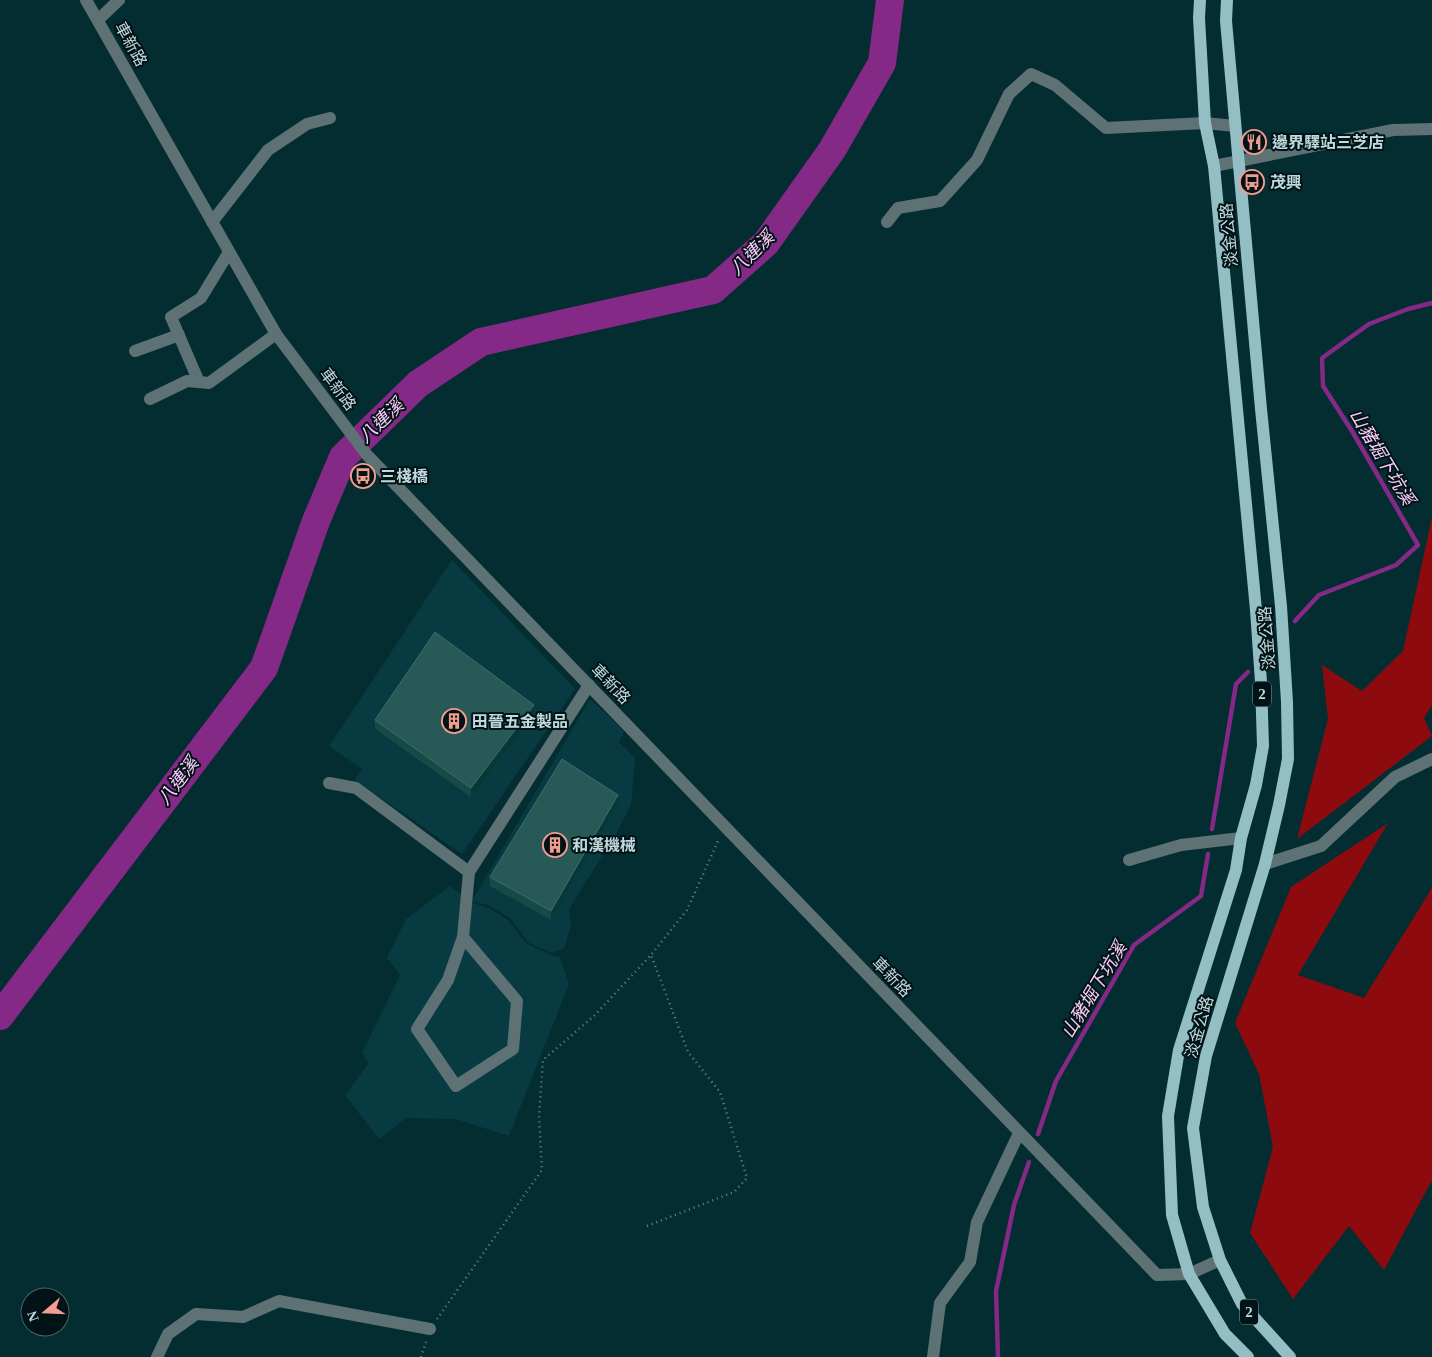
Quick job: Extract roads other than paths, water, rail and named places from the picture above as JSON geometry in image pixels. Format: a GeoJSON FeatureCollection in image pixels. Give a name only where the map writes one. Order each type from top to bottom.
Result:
{"type":"FeatureCollection","features":[{"type":"Feature","properties":{"kind":"main road","name":"淡金公路"},"geometry":{"type":"LineString","coordinates":[[1200,0],[1199,18],[1205,123],[1214,166],[1256,610],[1263,746],[1256,784],[1241,838],[1236,870],[1179,1050],[1168,1116],[1172,1216],[1189,1274],[1225,1334],[1248,1357]]}},
{"type":"Feature","properties":{"kind":"main road","name":"淡金公路"},"geometry":{"type":"LineString","coordinates":[[1227,0],[1226,21],[1235,126],[1281,606],[1287,702],[1288,759],[1265,864],[1206,1056],[1193,1128],[1203,1208],[1220,1260],[1242,1304],[1290,1357]]}},
{"type":"Feature","properties":{"kind":"street","name":"車新路"},"geometry":{"type":"LineString","coordinates":[[86,0],[276,334],[368,455],[1157,1275],[1189,1274],[1220,1260]]}},
{"type":"Feature","properties":{"kind":"street"},"geometry":{"type":"LineString","coordinates":[[98,20],[119,0]]}},
{"type":"Feature","properties":{"kind":"street"},"geometry":{"type":"LineString","coordinates":[[887,222],[898,208],[940,201],[977,160],[1009,94],[1031,74],[1054,85],[1106,128],[1205,123],[1235,126]]}},
{"type":"Feature","properties":{"kind":"street"},"geometry":{"type":"LineString","coordinates":[[212,222],[268,150],[307,124],[330,118]]}},
{"type":"Feature","properties":{"kind":"street"},"geometry":{"type":"LineString","coordinates":[[1214,166],[1393,130],[1432,129]]}},
{"type":"Feature","properties":{"kind":"street"},"geometry":{"type":"LineString","coordinates":[[199,382],[171,316],[201,298],[229,252]]}},
{"type":"Feature","properties":{"kind":"street"},"geometry":{"type":"LineString","coordinates":[[150,399],[187,381],[209,383],[276,334]]}},
{"type":"Feature","properties":{"kind":"street"},"geometry":{"type":"LineString","coordinates":[[135,351],[179,335]]}},
{"type":"Feature","properties":{"kind":"street"},"geometry":{"type":"LineString","coordinates":[[464,937],[517,1001],[513,1049],[456,1086],[417,1029],[448,980],[464,937],[469,872],[589,685]]}},
{"type":"Feature","properties":{"kind":"street"},"geometry":{"type":"LineString","coordinates":[[1265,864],[1321,846],[1395,776],[1432,759]]}},
{"type":"Feature","properties":{"kind":"street"},"geometry":{"type":"LineString","coordinates":[[329,783],[356,788],[469,872]]}},
{"type":"Feature","properties":{"kind":"street"},"geometry":{"type":"LineString","coordinates":[[1129,860],[1181,845],[1241,838]]}},
{"type":"Feature","properties":{"kind":"street"},"geometry":{"type":"LineString","coordinates":[[933,1357],[940,1303],[970,1262],[977,1222],[1019,1133]]}},
{"type":"Feature","properties":{"kind":"street"},"geometry":{"type":"LineString","coordinates":[[157,1357],[168,1334],[196,1314],[243,1317],[278,1301],[430,1329]]}},
{"type":"Feature","properties":{"kind":"waterway","name":"八連溪"},"geometry":{"type":"LineString","coordinates":[[0,1016],[264,668],[316,521],[343,457],[418,384],[481,342],[713,290],[766,243],[832,150],[882,63],[890,0]]}},
{"type":"Feature","properties":{"kind":"waterway","name":"山豬堀下坑溪"},"geometry":{"type":"LineString","coordinates":[[1295,621],[1319,595],[1396,565],[1418,545],[1352,431],[1323,386],[1322,358],[1369,324],[1408,309],[1432,303]]}},
{"type":"Feature","properties":{"kind":"waterway","name":"山豬堀下坑溪"},"geometry":{"type":"LineString","coordinates":[[1212,829],[1236,684],[1248,672]]}},
{"type":"Feature","properties":{"kind":"waterway","name":"山豬堀下坑溪"},"geometry":{"type":"LineString","coordinates":[[1038,1134],[1056,1081],[1134,945],[1201,896],[1208,854]]}},
{"type":"Feature","properties":{"kind":"waterway","name":"山豬堀下坑溪"},"geometry":{"type":"LineString","coordinates":[[998,1357],[996,1291],[1014,1205],[1029,1162]]}},
{"type":"Feature","properties":{"kind":"place","name":"邊界驛站三芝店"},"geometry":{"type":"Point","coordinates":[1254,142]}},
{"type":"Feature","properties":{"kind":"place","name":"茂興"},"geometry":{"type":"Point","coordinates":[1252,182]}},
{"type":"Feature","properties":{"kind":"place","name":"三棧橋"},"geometry":{"type":"Point","coordinates":[363,476]}},
{"type":"Feature","properties":{"kind":"place","name":"田晉五金製品"},"geometry":{"type":"Point","coordinates":[454,721]}},
{"type":"Feature","properties":{"kind":"place","name":"和漢機械"},"geometry":{"type":"Point","coordinates":[555,845]}}]}
